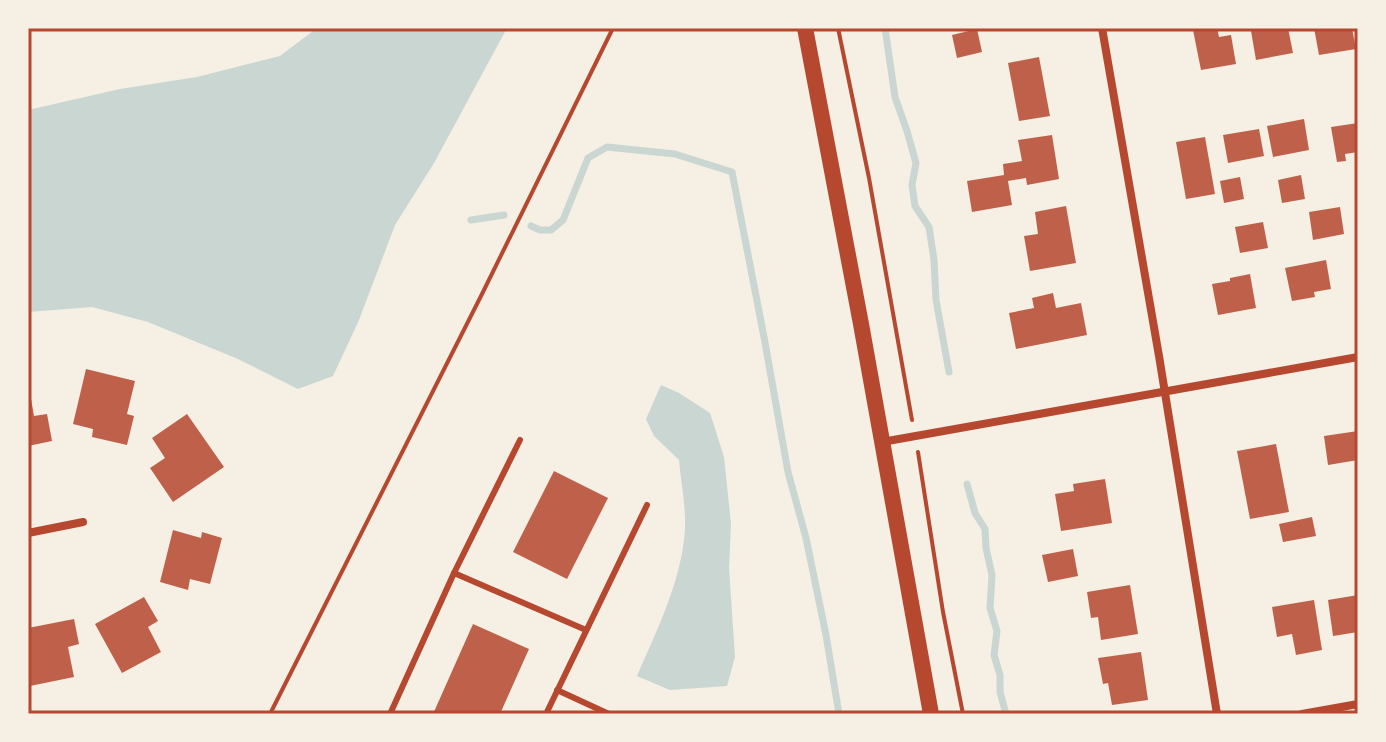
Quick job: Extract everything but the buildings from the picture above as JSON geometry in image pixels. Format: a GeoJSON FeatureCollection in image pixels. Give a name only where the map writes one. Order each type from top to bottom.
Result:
{"type":"FeatureCollection","features":[{"type":"Feature","properties":{"kind":"main road"},"geometry":{"type":"LineString","coordinates":[[805,28],[931,714]]}},
{"type":"Feature","properties":{"kind":"street"},"geometry":{"type":"LineString","coordinates":[[1102,28],[1217,714]]}},
{"type":"Feature","properties":{"kind":"street"},"geometry":{"type":"LineString","coordinates":[[882,442],[1358,357]]}},
{"type":"Feature","properties":{"kind":"street"},"geometry":{"type":"LineString","coordinates":[[28,533],[83,522]]}},
{"type":"Feature","properties":{"kind":"street"},"geometry":{"type":"LineString","coordinates":[[1302,714],[1358,704]]}},
{"type":"Feature","properties":{"kind":"lane"},"geometry":{"type":"LineString","coordinates":[[390,714],[454,573],[520,440]]}},
{"type":"Feature","properties":{"kind":"lane"},"geometry":{"type":"LineString","coordinates":[[546,714],[647,505]]}},
{"type":"Feature","properties":{"kind":"lane"},"geometry":{"type":"LineString","coordinates":[[454,573],[586,630]]}},
{"type":"Feature","properties":{"kind":"lane"},"geometry":{"type":"LineString","coordinates":[[557,690],[609,714]]}},
{"type":"Feature","properties":{"kind":"path"},"geometry":{"type":"LineString","coordinates":[[270,714],[613,28]]}},
{"type":"Feature","properties":{"kind":"path"},"geometry":{"type":"LineString","coordinates":[[838,28],[922,468],[943,612],[963,714]]}},
{"type":"Feature","properties":{"kind":"shaded area"},"geometry":{"type":"Polygon","coordinates":[[[317,28],[507,28],[434,163],[395,225],[359,320],[333,376],[298,389],[238,359],[148,322],[92,307],[28,312],[28,110],[120,89],[197,77],[280,56],[317,28]]]}},
{"type":"Feature","properties":{"kind":"shaded area"},"geometry":{"type":"Polygon","coordinates":[[[661,385],[710,413],[724,457],[731,524],[729,568],[735,657],[727,686],[670,690],[637,676],[674,586],[685,529],[679,460],[654,436],[646,419],[661,385]]]}},
{"type":"Feature","properties":{"kind":"waterway"},"geometry":{"type":"LineString","coordinates":[[885,28],[895,97],[916,163],[912,185],[915,206],[929,227],[936,300],[949,372]]}},
{"type":"Feature","properties":{"kind":"waterway"},"geometry":{"type":"LineString","coordinates":[[531,226],[551,230],[563,220],[588,158],[607,147],[675,154],[732,172],[788,472],[806,538],[839,714]]}},
{"type":"Feature","properties":{"kind":"waterway"},"geometry":{"type":"LineString","coordinates":[[471,220],[504,215]]}},
{"type":"Feature","properties":{"kind":"waterway"},"geometry":{"type":"LineString","coordinates":[[967,484],[975,513],[985,529],[992,575],[990,608],[997,631],[994,655],[1006,714]]}}]}
